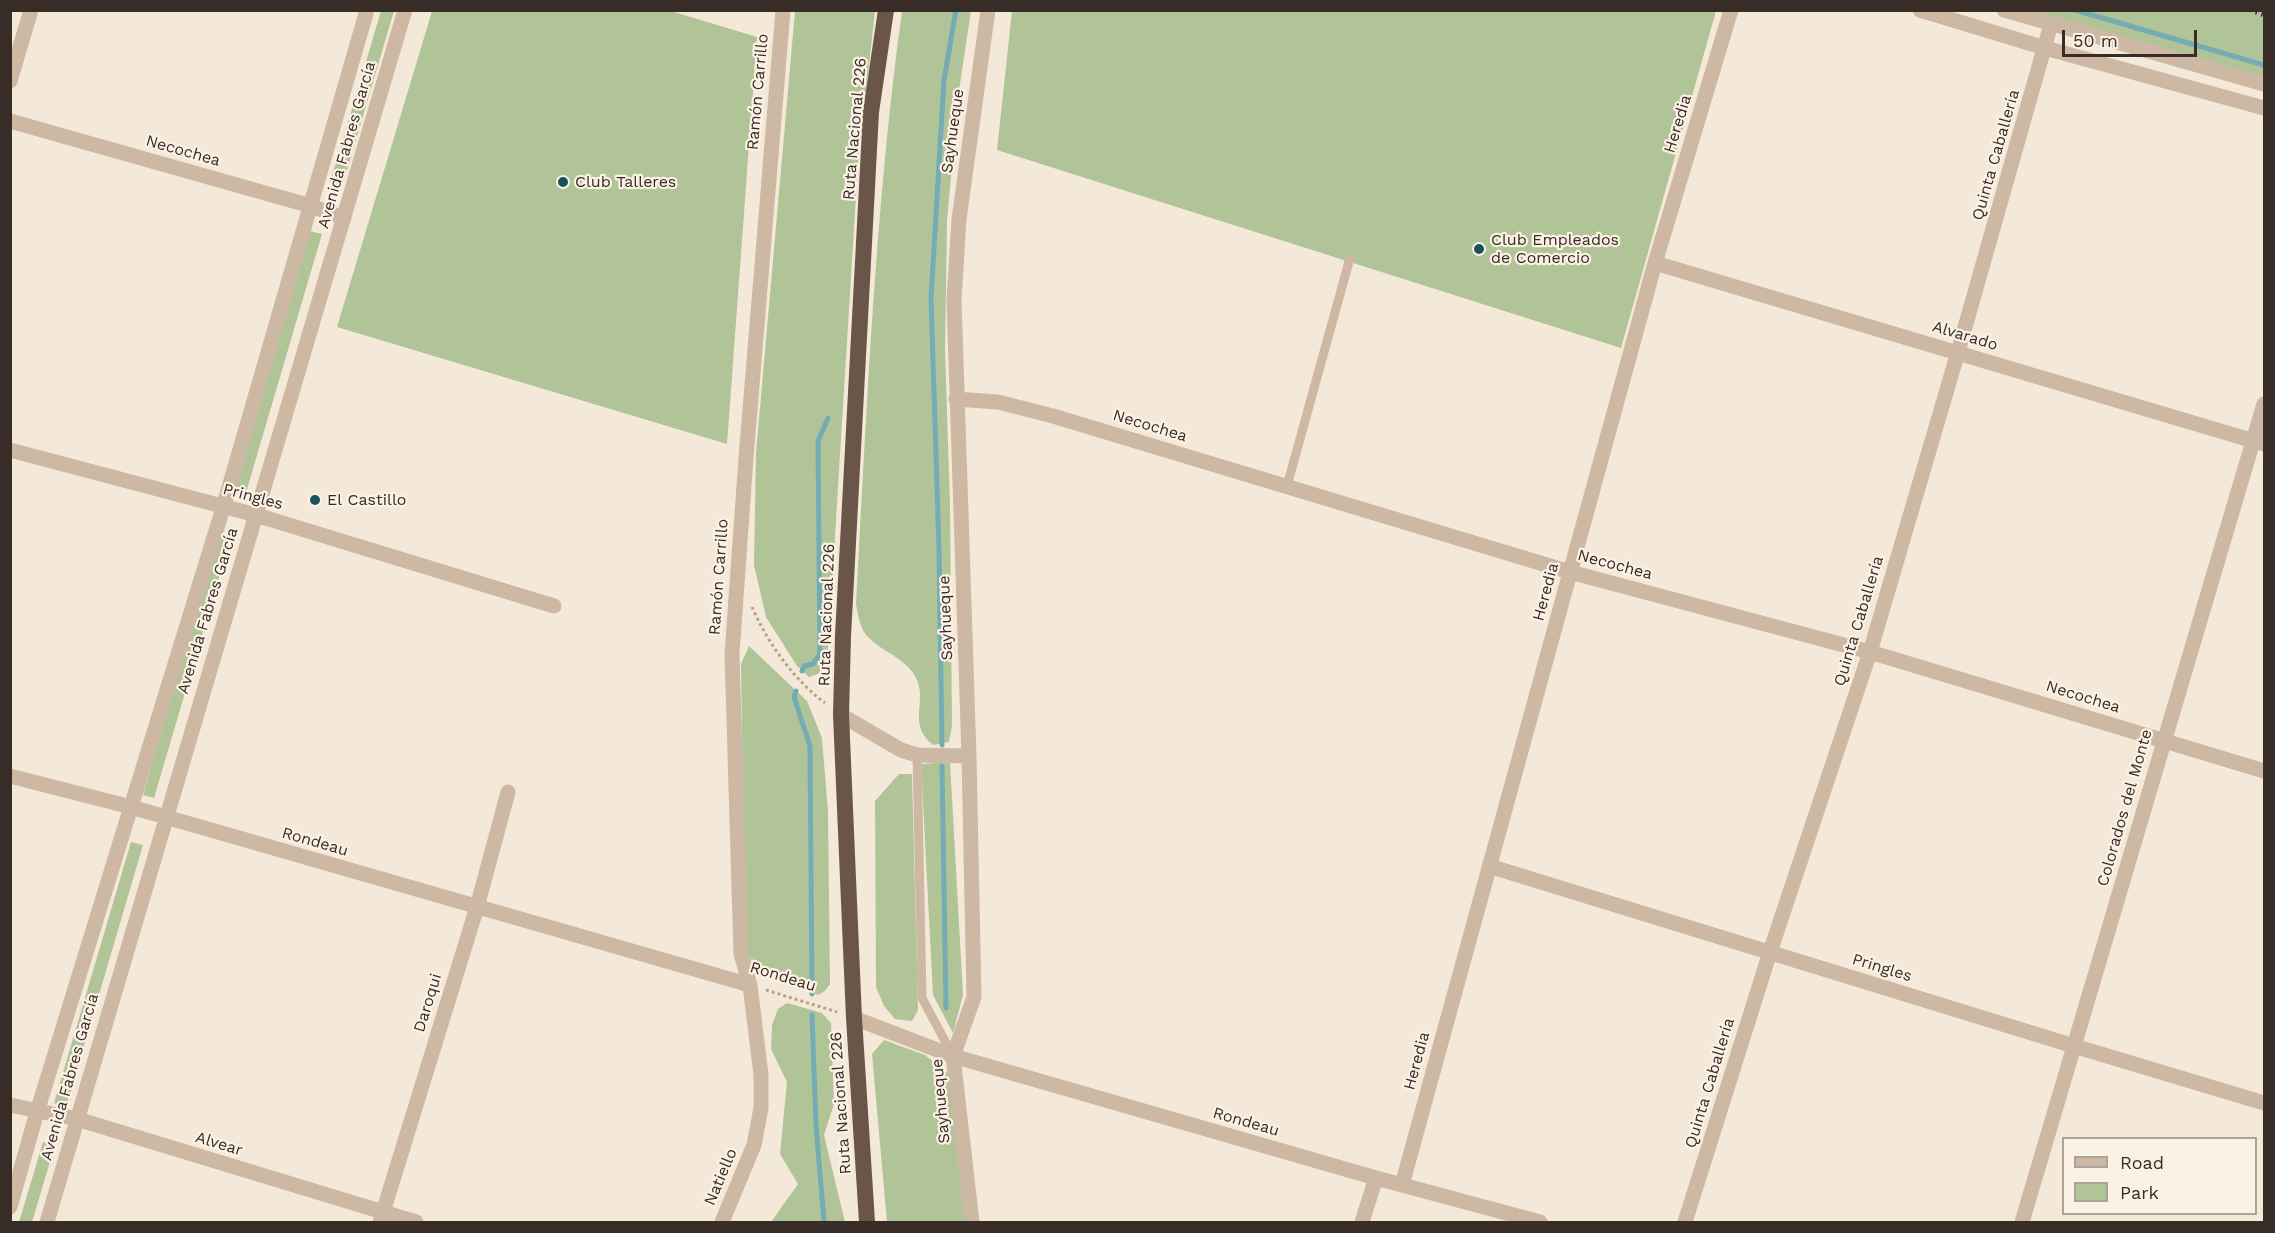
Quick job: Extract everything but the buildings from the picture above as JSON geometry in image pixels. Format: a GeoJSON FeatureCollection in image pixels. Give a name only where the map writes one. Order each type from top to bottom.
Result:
{"type":"FeatureCollection","features":[{"type":"Feature","properties":{"kind":"highway","name":"Ruta Nacional 226"},"geometry":{"type":"LineString","coordinates":[[867,1222],[854,1018],[841,715],[843,636],[871,112],[886,10]]}},
{"type":"Feature","properties":{"kind":"street"},"geometry":{"type":"LineString","coordinates":[[10,81],[31,10]]}},
{"type":"Feature","properties":{"kind":"street","name":"Avenida Fabres García"},"geometry":{"type":"LineString","coordinates":[[10,1207],[37,1112],[223,508],[368,10]]}},
{"type":"Feature","properties":{"kind":"street","name":"Avenida Fabres García"},"geometry":{"type":"LineString","coordinates":[[47,1222],[405,10]]}},
{"type":"Feature","properties":{"kind":"street","name":"Ramón Carrillo"},"geometry":{"type":"LineString","coordinates":[[754,1145],[760,1108],[761,1075],[750,985],[741,954],[732,654],[783,10]]}},
{"type":"Feature","properties":{"kind":"street","name":"Sayhueque"},"geometry":{"type":"LineString","coordinates":[[972,1222],[953,1056],[974,997],[969,756],[954,300],[959,219],[988,10]]}},
{"type":"Feature","properties":{"kind":"street","name":"Heredia"},"geometry":{"type":"LineString","coordinates":[[1402,1185],[1655,263],[1731,10]]}},
{"type":"Feature","properties":{"kind":"street"},"geometry":{"type":"LineString","coordinates":[[1920,10],[2045,48],[2265,108]]}},
{"type":"Feature","properties":{"kind":"street"},"geometry":{"type":"LineString","coordinates":[[2004,10],[2265,84]]}},
{"type":"Feature","properties":{"kind":"street","name":"Quinta Caballería"},"geometry":{"type":"LineString","coordinates":[[1685,1222],[1770,952],[1870,652],[2051,24]]}},
{"type":"Feature","properties":{"kind":"street","name":"Necochea"},"geometry":{"type":"LineString","coordinates":[[10,121],[311,206],[344,218]]}},
{"type":"Feature","properties":{"kind":"street","name":"Alvarado"},"geometry":{"type":"LineString","coordinates":[[1655,263],[2259,442]]}},
{"type":"Feature","properties":{"kind":"street","name":"Necochea"},"geometry":{"type":"LineString","coordinates":[[956,399],[998,402],[1053,416],[1570,572],[1870,652],[2265,771]]}},
{"type":"Feature","properties":{"kind":"street","name":"Colorados del Monte"},"geometry":{"type":"LineString","coordinates":[[2022,1222],[2164,740],[2259,442],[2265,404]]}},
{"type":"Feature","properties":{"kind":"street","name":"Pringles"},"geometry":{"type":"LineString","coordinates":[[10,450],[256,515],[554,606]]}},
{"type":"Feature","properties":{"kind":"street"},"geometry":{"type":"LineString","coordinates":[[841,715],[901,750],[917,755],[969,756]]}},
{"type":"Feature","properties":{"kind":"street","name":"Rondeau"},"geometry":{"type":"LineString","coordinates":[[10,776],[131,807],[750,985]]}},
{"type":"Feature","properties":{"kind":"street","name":"Daroqui"},"geometry":{"type":"LineString","coordinates":[[381,1218],[477,908],[508,792]]}},
{"type":"Feature","properties":{"kind":"street","name":"Pringles"},"geometry":{"type":"LineString","coordinates":[[1489,866],[2074,1046],[2265,1102]]}},
{"type":"Feature","properties":{"kind":"street","name":"Rondeau"},"geometry":{"type":"LineString","coordinates":[[854,1018],[953,1056],[1376,1178],[1540,1222]]}},
{"type":"Feature","properties":{"kind":"street","name":"Alvear"},"geometry":{"type":"LineString","coordinates":[[10,1104],[37,1112],[76,1119],[381,1218],[416,1222]]}},
{"type":"Feature","properties":{"kind":"street","name":"Natiello"},"geometry":{"type":"LineString","coordinates":[[722,1222],[754,1145]]}},
{"type":"Feature","properties":{"kind":"street"},"geometry":{"type":"LineString","coordinates":[[1362,1222],[1376,1178]]}},
{"type":"Feature","properties":{"kind":"lane"},"geometry":{"type":"LineString","coordinates":[[1287,486],[1350,258]]}},
{"type":"Feature","properties":{"kind":"lane"},"geometry":{"type":"LineString","coordinates":[[917,755],[922,998],[953,1056]]}},
{"type":"Feature","properties":{"kind":"path"},"geometry":{"type":"LineString","coordinates":[[750,603],[785,663],[814,695],[841,715]]}},
{"type":"Feature","properties":{"kind":"path","name":"Rondeau"},"geometry":{"type":"LineString","coordinates":[[750,985],[854,1018]]}},
{"type":"Feature","properties":{"kind":"green space"},"geometry":{"type":"Polygon","coordinates":[[[381,11],[394,11],[342,187],[330,183],[381,11]]]}},
{"type":"Feature","properties":{"kind":"green space","name":"Club Talleres"},"geometry":{"type":"Polygon","coordinates":[[[432,11],[671,11],[757,37],[727,444],[337,327],[432,11]]]}},
{"type":"Feature","properties":{"kind":"green space"},"geometry":{"type":"Polygon","coordinates":[[[795,11],[875,11],[858,164],[827,665],[820,673],[809,677],[797,666],[766,617],[754,565],[756,453],[795,11]]]}},
{"type":"Feature","properties":{"kind":"green space"},"geometry":{"type":"Polygon","coordinates":[[[902,11],[971,11],[958,97],[947,221],[945,351],[950,504],[952,726],[949,742],[933,745],[925,737],[919,721],[920,697],[917,680],[908,666],[866,635],[856,604],[878,233],[902,11]]]}},
{"type":"Feature","properties":{"kind":"green space","name":"Club Empleados de Comercio"},"geometry":{"type":"Polygon","coordinates":[[[1012,11],[1716,11],[1621,348],[997,150],[1012,11]]]}},
{"type":"Feature","properties":{"kind":"green space"},"geometry":{"type":"Polygon","coordinates":[[[2033,11],[2264,11],[2264,77],[2033,11]]]}},
{"type":"Feature","properties":{"kind":"green space"},"geometry":{"type":"Polygon","coordinates":[[[310,231],[322,234],[245,496],[233,493],[310,231]]]}},
{"type":"Feature","properties":{"kind":"green space"},"geometry":{"type":"Polygon","coordinates":[[[219,533],[231,537],[154,798],[143,795],[219,533]]]}},
{"type":"Feature","properties":{"kind":"green space"},"geometry":{"type":"Polygon","coordinates":[[[749,646],[807,701],[822,738],[828,812],[830,984],[818,995],[755,967],[745,948],[741,664],[749,646]]]}},
{"type":"Feature","properties":{"kind":"green space"},"geometry":{"type":"Polygon","coordinates":[[[950,762],[963,995],[953,1033],[933,995],[921,764],[950,762]]]}},
{"type":"Feature","properties":{"kind":"green space"},"geometry":{"type":"Polygon","coordinates":[[[899,774],[912,774],[918,1010],[912,1021],[895,1019],[884,1006],[876,987],[875,801],[899,774]]]}},
{"type":"Feature","properties":{"kind":"green space"},"geometry":{"type":"Polygon","coordinates":[[[131,842],[143,845],[66,1107],[54,1103],[131,842]]]}},
{"type":"Feature","properties":{"kind":"green space"},"geometry":{"type":"Polygon","coordinates":[[[787,1003],[822,1013],[831,1023],[834,1104],[824,1135],[845,1222],[771,1222],[798,1184],[780,1154],[787,1082],[771,1049],[772,1025],[778,1009],[787,1003]]]}},
{"type":"Feature","properties":{"kind":"green space"},"geometry":{"type":"Polygon","coordinates":[[[884,1040],[925,1055],[948,1073],[967,1222],[887,1222],[872,1054],[884,1040]]]}},
{"type":"Feature","properties":{"kind":"green space"},"geometry":{"type":"Polygon","coordinates":[[[43,1142],[55,1145],[32,1222],[19,1222],[43,1142]]]}},
{"type":"Feature","properties":{"kind":"waterway"},"geometry":{"type":"LineString","coordinates":[[942,745],[939,549],[931,298],[944,80],[956,10]]}},
{"type":"Feature","properties":{"kind":"waterway"},"geometry":{"type":"LineString","coordinates":[[2075,10],[2264,65]]}},
{"type":"Feature","properties":{"kind":"waterway"},"geometry":{"type":"LineString","coordinates":[[802,671],[804,666],[813,664],[820,654],[818,441],[828,418]]}},
{"type":"Feature","properties":{"kind":"waterway"},"geometry":{"type":"LineString","coordinates":[[796,691],[794,697],[810,746],[812,994]]}},
{"type":"Feature","properties":{"kind":"waterway"},"geometry":{"type":"LineString","coordinates":[[942,766],[946,1008]]}},
{"type":"Feature","properties":{"kind":"waterway"},"geometry":{"type":"LineString","coordinates":[[812,1015],[816,1125],[824,1222]]}},
{"type":"Feature","properties":{"kind":"railway"},"geometry":{"type":"LineString","coordinates":[[2250,10],[2264,15]]}},
{"type":"Feature","properties":{"kind":"place","name":"Club Talleres"},"geometry":{"type":"Point","coordinates":[563,182]}},
{"type":"Feature","properties":{"kind":"place","name":"Club Empleados de Comercio"},"geometry":{"type":"Point","coordinates":[1479,249]}},
{"type":"Feature","properties":{"kind":"place","name":"El Castillo"},"geometry":{"type":"Point","coordinates":[315,500]}}]}
